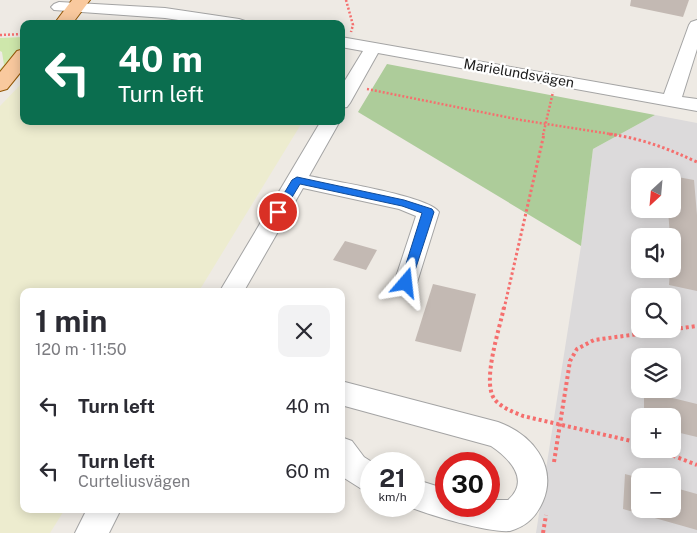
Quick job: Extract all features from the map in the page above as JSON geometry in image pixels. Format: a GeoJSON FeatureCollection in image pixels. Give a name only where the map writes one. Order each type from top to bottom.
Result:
{"type":"FeatureCollection","features":[{"type":"Feature","properties":{"kind":"main road"},"geometry":{"type":"LineString","coordinates":[[52,20],[68,8]]}},
{"type":"Feature","properties":{"kind":"main road"},"geometry":{"type":"LineString","coordinates":[[0,85],[20,60]]}},
{"type":"Feature","properties":{"kind":"main road"},"geometry":{"type":"LineString","coordinates":[[0,96],[20,76]]}},
{"type":"Feature","properties":{"kind":"street"},"geometry":{"type":"LineString","coordinates":[[68,8],[165,13],[212,20]]}},
{"type":"Feature","properties":{"kind":"street"},"geometry":{"type":"LineString","coordinates":[[670,101],[697,25]]}},
{"type":"Feature","properties":{"kind":"street","name":"Marielundsvägen"},"geometry":{"type":"LineString","coordinates":[[345,42],[697,105]]}},
{"type":"Feature","properties":{"kind":"street"},"geometry":{"type":"LineString","coordinates":[[345,96],[373,47]]}},
{"type":"Feature","properties":{"kind":"street"},"geometry":{"type":"LineString","coordinates":[[234,288],[329,125]]}},
{"type":"Feature","properties":{"kind":"street"},"geometry":{"type":"LineString","coordinates":[[297,180],[404,203],[428,212],[406,283]]}},
{"type":"Feature","properties":{"kind":"street"},"geometry":{"type":"LineString","coordinates":[[345,394],[498,435],[516,445],[529,462],[533,488],[526,504],[512,515],[500,516]]}},
{"type":"Feature","properties":{"kind":"street"},"geometry":{"type":"LineString","coordinates":[[345,456],[353,467],[360,471]]}},
{"type":"Feature","properties":{"kind":"street"},"geometry":{"type":"LineString","coordinates":[[91,533],[103,513]]}},
{"type":"Feature","properties":{"kind":"path"},"geometry":{"type":"LineString","coordinates":[[345,40],[351,34],[353,25],[346,0]]}},
{"type":"Feature","properties":{"kind":"path"},"geometry":{"type":"LineString","coordinates":[[0,35],[20,34]]}},
{"type":"Feature","properties":{"kind":"path"},"geometry":{"type":"LineString","coordinates":[[555,84],[489,376],[490,389],[494,400],[507,410],[559,425],[631,439]]}},
{"type":"Feature","properties":{"kind":"path"},"geometry":{"type":"LineString","coordinates":[[351,86],[521,120],[638,138],[697,162]]}},
{"type":"Feature","properties":{"kind":"path"},"geometry":{"type":"LineString","coordinates":[[553,464],[570,361],[577,349],[594,340],[697,326]]}},
{"type":"Feature","properties":{"kind":"path"},"geometry":{"type":"LineString","coordinates":[[679,458],[697,465]]}},
{"type":"Feature","properties":{"kind":"path"},"geometry":{"type":"LineString","coordinates":[[687,461],[697,460]]}},
{"type":"Feature","properties":{"kind":"path"},"geometry":{"type":"LineString","coordinates":[[543,533],[546,513]]}},
{"type":"Feature","properties":{"kind":"shaded area"},"geometry":{"type":"Polygon","coordinates":[[[655,115],[697,123],[697,533],[536,533],[581,246],[593,149],[655,115]]]}},
{"type":"Feature","properties":{"kind":"green space"},"geometry":{"type":"Polygon","coordinates":[[[20,37],[20,50],[0,76],[0,69],[4,65],[2,52],[0,51],[0,38],[20,37]]]}},
{"type":"Feature","properties":{"kind":"green space"},"geometry":{"type":"Polygon","coordinates":[[[387,64],[655,115],[593,149],[581,246],[358,112],[387,64]]]}},
{"type":"Feature","properties":{"kind":"green space"},"geometry":{"type":"Polygon","coordinates":[[[20,85],[20,125],[301,125],[201,288],[20,288],[20,513],[62,513],[50,533],[0,533],[0,106],[20,85]]]}},
{"type":"Feature","properties":{"kind":"building"},"geometry":{"type":"Polygon","coordinates":[[[631,0],[689,0],[683,17],[630,6],[631,0]]]}},
{"type":"Feature","properties":{"kind":"building"},"geometry":{"type":"Polygon","coordinates":[[[681,178],[694,180],[697,215],[697,291],[669,285],[669,278],[681,278],[681,228],[669,228],[669,218],[681,218],[681,178]]]}},
{"type":"Feature","properties":{"kind":"building"},"geometry":{"type":"Polygon","coordinates":[[[345,241],[377,250],[366,270],[333,260],[345,241]]]}},
{"type":"Feature","properties":{"kind":"building"},"geometry":{"type":"Polygon","coordinates":[[[433,284],[476,294],[461,352],[415,341],[433,284]]]}},
{"type":"Feature","properties":{"kind":"building"},"geometry":{"type":"Polygon","coordinates":[[[644,398],[673,398],[697,404],[697,437],[681,433],[681,408],[644,408],[644,398]]]}},
{"type":"Feature","properties":{"kind":"building"},"geometry":{"type":"Polygon","coordinates":[[[625,474],[631,476],[631,511],[623,509],[625,474]]]}},
{"type":"Feature","properties":{"kind":"building"},"geometry":{"type":"Polygon","coordinates":[[[681,490],[697,494],[697,530],[655,518],[681,518],[681,490]]]}},
{"type":"Feature","properties":{"kind":"route"},"geometry":{"type":"LineString","coordinates":[[278,212],[297,180],[404,203],[428,212],[406,283]]}}]}
